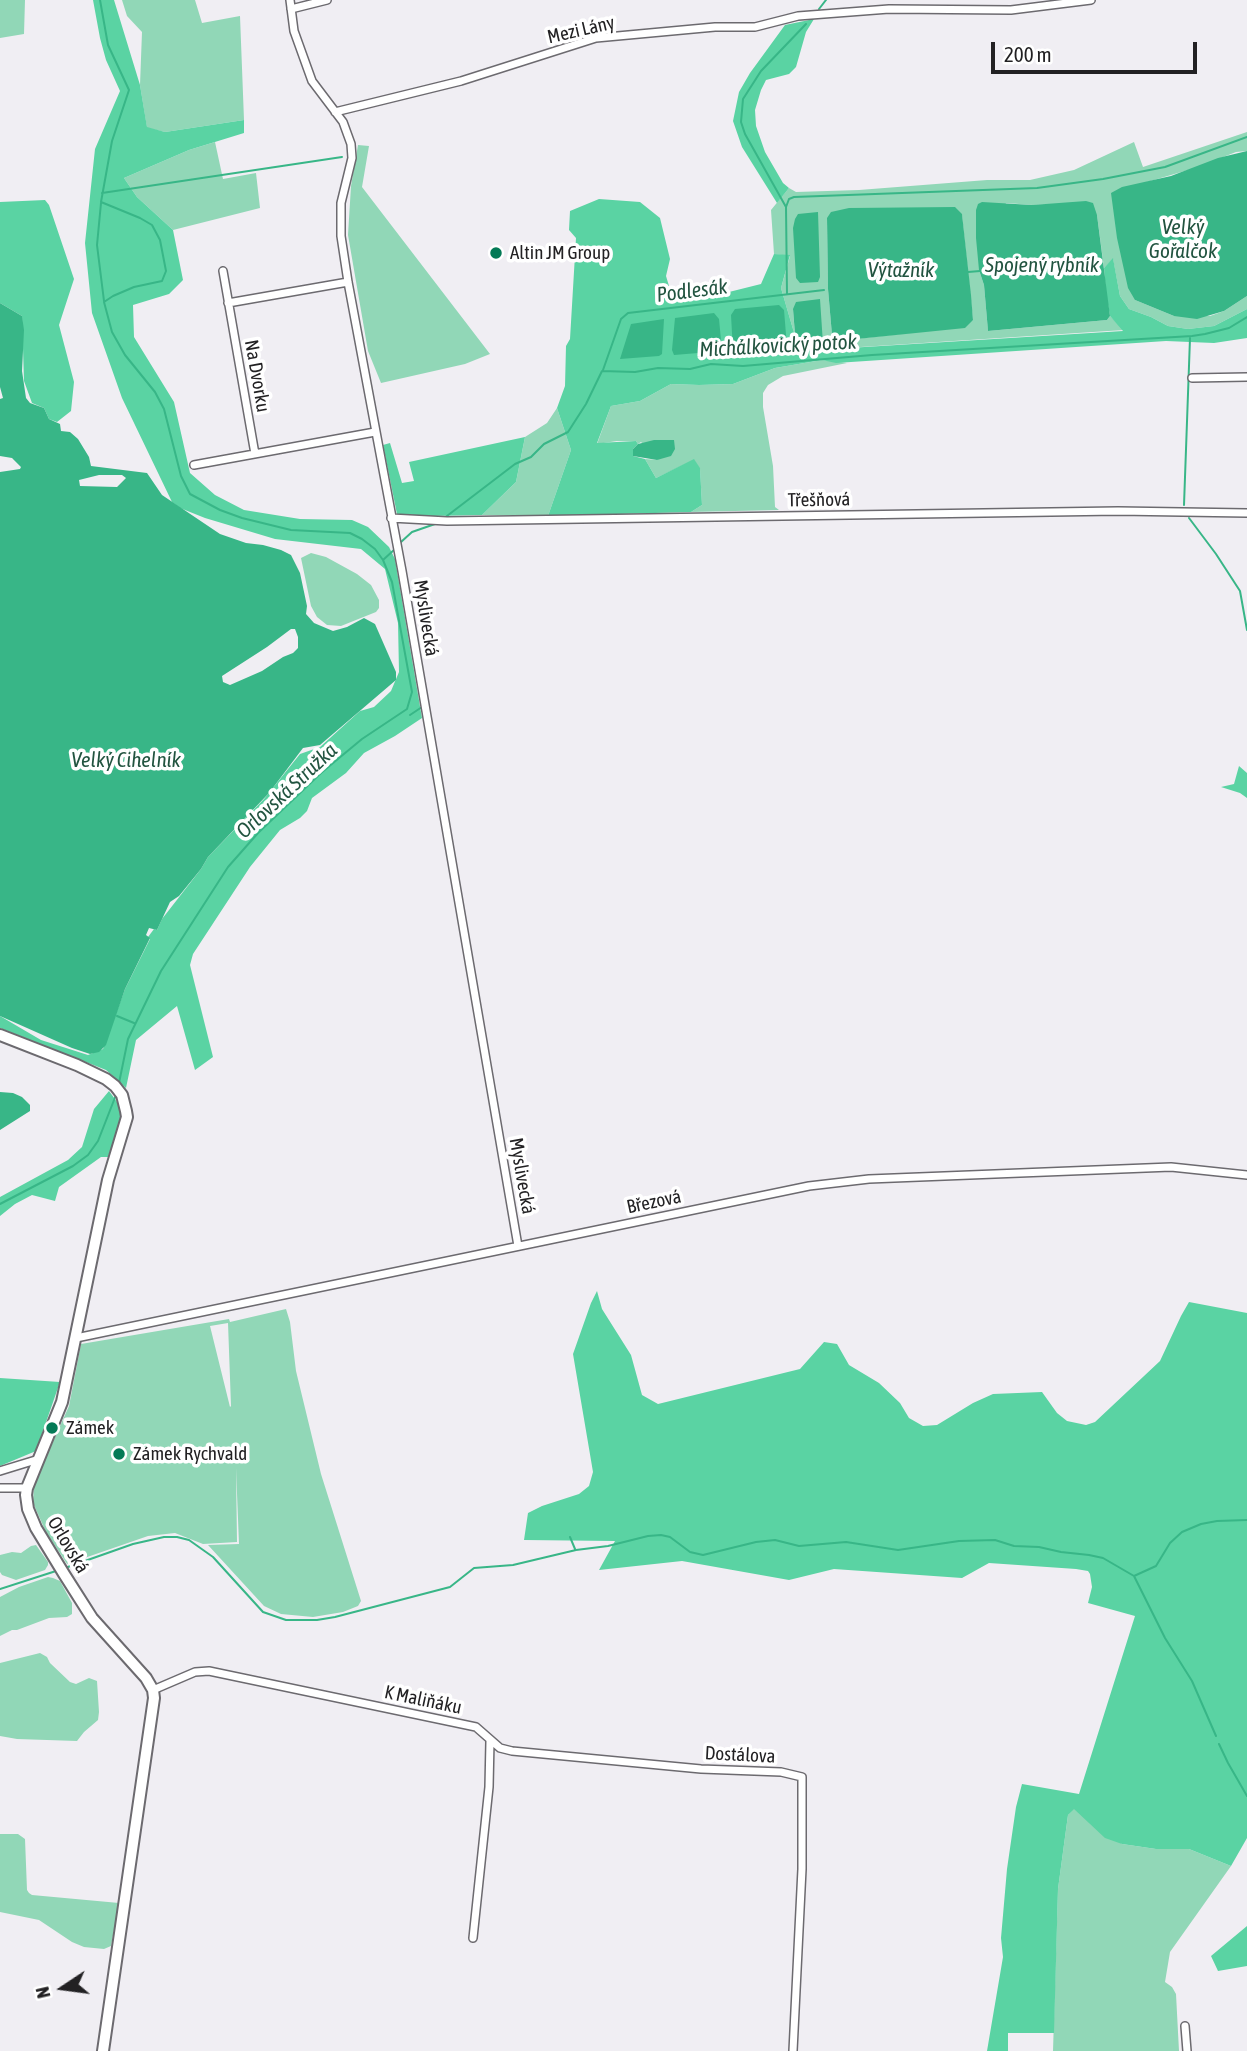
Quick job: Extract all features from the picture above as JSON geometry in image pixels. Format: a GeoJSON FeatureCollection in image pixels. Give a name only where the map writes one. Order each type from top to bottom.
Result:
{"type":"FeatureCollection","features":[{"type":"Feature","properties":{"kind":"main road"},"geometry":{"type":"LineString","coordinates":[[0,1035],[106,1079],[119,1090],[127,1117],[108,1180],[60,1409],[27,1488]]}},
{"type":"Feature","properties":{"kind":"main road","name":"Orlovská"},"geometry":{"type":"LineString","coordinates":[[27,1488],[27,1505],[33,1520],[61,1569],[92,1618],[137,1667],[153,1690]]}},
{"type":"Feature","properties":{"kind":"main road"},"geometry":{"type":"LineString","coordinates":[[103,2051],[153,1715],[153,1690]]}},
{"type":"Feature","properties":{"kind":"street","name":"Myslivecká"},"geometry":{"type":"LineString","coordinates":[[327,0],[290,4],[293,31],[312,81],[343,122],[351,144],[352,158],[341,203],[341,236],[518,1246]]}},
{"type":"Feature","properties":{"kind":"street","name":"Mezi Lány"},"geometry":{"type":"LineString","coordinates":[[335,112],[461,81],[596,38],[715,27],[755,27],[798,16],[889,9],[1010,10],[1091,0]]}},
{"type":"Feature","properties":{"kind":"street","name":"Na Dvorku"},"geometry":{"type":"LineString","coordinates":[[223,271],[255,454]]}},
{"type":"Feature","properties":{"kind":"street"},"geometry":{"type":"LineString","coordinates":[[228,303],[348,282]]}},
{"type":"Feature","properties":{"kind":"street"},"geometry":{"type":"LineString","coordinates":[[1192,378],[1247,377]]}},
{"type":"Feature","properties":{"kind":"street"},"geometry":{"type":"LineString","coordinates":[[194,465],[375,432]]}},
{"type":"Feature","properties":{"kind":"street","name":"Třešňová"},"geometry":{"type":"LineString","coordinates":[[391,518],[447,521],[1118,511],[1247,513]]}},
{"type":"Feature","properties":{"kind":"street","name":"Březová"},"geometry":{"type":"LineString","coordinates":[[76,1338],[809,1186],[869,1179],[1171,1167],[1247,1174]]}},
{"type":"Feature","properties":{"kind":"street"},"geometry":{"type":"LineString","coordinates":[[0,1471],[39,1459]]}},
{"type":"Feature","properties":{"kind":"street"},"geometry":{"type":"LineString","coordinates":[[0,1488],[27,1488]]}},
{"type":"Feature","properties":{"kind":"street","name":"K Maliňáku"},"geometry":{"type":"LineString","coordinates":[[153,1690],[195,1672],[209,1671],[476,1727],[490,1741]]}},
{"type":"Feature","properties":{"kind":"street"},"geometry":{"type":"LineString","coordinates":[[473,1938],[489,1787],[490,1741]]}},
{"type":"Feature","properties":{"kind":"street","name":"Dostálova"},"geometry":{"type":"LineString","coordinates":[[490,1741],[500,1748],[512,1751],[701,1769],[781,1772],[802,1777],[802,1869],[793,2051]]}},
{"type":"Feature","properties":{"kind":"street"},"geometry":{"type":"LineString","coordinates":[[1185,2026],[1187,2051]]}},
{"type":"Feature","properties":{"kind":"shaded area"},"geometry":{"type":"Polygon","coordinates":[[[0,0],[25,0],[24,34],[0,38],[0,0]]]}},
{"type":"Feature","properties":{"kind":"shaded area"},"geometry":{"type":"Polygon","coordinates":[[[93,0],[114,0],[140,85],[147,127],[165,132],[244,120],[244,133],[189,150],[124,178],[137,197],[173,230],[183,280],[169,294],[133,305],[134,337],[174,402],[190,473],[215,495],[244,510],[300,519],[352,520],[368,527],[389,547],[395,559],[422,718],[364,753],[346,773],[312,798],[307,811],[300,818],[280,830],[250,867],[193,954],[190,965],[213,1057],[195,1070],[177,1006],[136,1040],[126,1088],[106,1070],[0,1028],[0,1016],[41,1040],[88,1055],[103,1049],[125,989],[150,939],[148,937],[154,929],[157,930],[162,919],[208,857],[264,799],[300,754],[320,747],[360,711],[374,707],[391,691],[399,672],[398,623],[385,569],[361,549],[275,539],[205,518],[172,502],[122,398],[92,313],[85,243],[95,149],[120,91],[106,60],[93,0]]]}},
{"type":"Feature","properties":{"kind":"shaded area"},"geometry":{"type":"Polygon","coordinates":[[[122,0],[195,0],[202,23],[240,16],[244,120],[165,132],[147,128],[140,85],[142,32],[127,16],[122,0]]]}},
{"type":"Feature","properties":{"kind":"shaded area"},"geometry":{"type":"Polygon","coordinates":[[[814,19],[806,32],[796,67],[789,74],[766,80],[755,110],[756,126],[765,152],[783,183],[789,188],[777,203],[742,147],[733,121],[739,92],[785,25],[814,19]]]}},
{"type":"Feature","properties":{"kind":"shaded area"},"geometry":{"type":"Polygon","coordinates":[[[1247,132],[1247,151],[1236,152],[1147,182],[1135,300],[1174,316],[1210,316],[1224,311],[1247,296],[1247,309],[1214,326],[1188,329],[1168,326],[1129,309],[1120,296],[1113,259],[1104,268],[1097,215],[1058,204],[1006,203],[979,270],[984,285],[988,331],[1107,320],[1110,316],[1124,330],[799,351],[798,346],[823,344],[793,309],[795,336],[781,288],[790,256],[774,254],[771,210],[789,188],[796,192],[859,190],[987,180],[1030,180],[1074,170],[1134,142],[1143,167],[1247,132]],[[962,215],[827,218],[828,289],[832,335],[837,341],[909,333],[973,320],[962,215]]]}},
{"type":"Feature","properties":{"kind":"shaded area"},"geometry":{"type":"Polygon","coordinates":[[[215,142],[223,179],[256,173],[260,208],[173,230],[137,197],[124,178],[189,150],[215,142]]]}},
{"type":"Feature","properties":{"kind":"shaded area"},"geometry":{"type":"Polygon","coordinates":[[[358,145],[369,146],[362,187],[490,354],[465,364],[381,383],[368,351],[348,235],[351,186],[358,145]]]}},
{"type":"Feature","properties":{"kind":"shaded area"},"geometry":{"type":"Polygon","coordinates":[[[599,199],[640,202],[660,218],[670,259],[666,276],[672,296],[721,294],[761,284],[774,254],[790,255],[781,288],[796,346],[800,351],[1123,331],[1110,316],[1106,293],[1104,268],[1113,258],[1120,296],[1129,309],[1168,326],[1188,329],[1214,326],[1247,309],[1247,338],[1214,343],[1166,341],[836,363],[822,360],[775,368],[733,384],[671,384],[640,401],[611,406],[597,443],[636,441],[638,444],[633,449],[633,456],[645,459],[656,478],[694,459],[700,468],[702,505],[691,512],[548,516],[571,450],[557,408],[565,386],[566,346],[570,339],[576,238],[569,230],[570,211],[599,199]]]}},
{"type":"Feature","properties":{"kind":"shaded area"},"geometry":{"type":"Polygon","coordinates":[[[45,200],[74,279],[59,325],[74,382],[71,411],[57,422],[49,419],[44,408],[32,403],[24,381],[22,316],[0,303],[0,202],[45,200]]]}},
{"type":"Feature","properties":{"kind":"shaded area"},"geometry":{"type":"Polygon","coordinates":[[[822,360],[847,363],[783,376],[768,385],[763,393],[773,466],[775,507],[779,510],[691,512],[702,505],[700,469],[694,460],[656,478],[645,459],[658,460],[641,442],[597,444],[611,406],[640,401],[671,384],[733,384],[775,368],[822,360]]]}},
{"type":"Feature","properties":{"kind":"shaded area"},"geometry":{"type":"Polygon","coordinates":[[[557,408],[571,450],[548,516],[482,515],[516,482],[525,437],[547,423],[557,408]]]}},
{"type":"Feature","properties":{"kind":"shaded area"},"geometry":{"type":"Polygon","coordinates":[[[525,437],[516,482],[482,515],[397,514],[383,445],[390,443],[402,483],[414,481],[409,462],[525,437]]]}},
{"type":"Feature","properties":{"kind":"shaded area"},"geometry":{"type":"Polygon","coordinates":[[[311,553],[326,557],[371,585],[379,600],[376,612],[341,626],[327,625],[317,617],[311,606],[301,558],[311,553]]]}},
{"type":"Feature","properties":{"kind":"shaded area"},"geometry":{"type":"Polygon","coordinates":[[[1239,766],[1247,773],[1247,798],[1221,787],[1234,784],[1239,766]]]}},
{"type":"Feature","properties":{"kind":"shaded area"},"geometry":{"type":"Polygon","coordinates":[[[109,1091],[120,1106],[121,1119],[108,1157],[101,1157],[59,1187],[55,1201],[32,1195],[0,1216],[0,1197],[68,1160],[82,1147],[94,1109],[109,1091]]]}},
{"type":"Feature","properties":{"kind":"shaded area"},"geometry":{"type":"Polygon","coordinates":[[[597,1291],[602,1309],[631,1355],[642,1395],[658,1404],[800,1369],[824,1342],[837,1344],[849,1365],[879,1383],[900,1403],[909,1418],[923,1426],[937,1425],[993,1394],[1042,1392],[1057,1413],[1067,1421],[1086,1425],[1095,1422],[1160,1361],[1189,1302],[1247,1313],[1247,1838],[1231,1866],[1189,1849],[1156,1849],[1122,1844],[1105,1838],[1074,1809],[1068,1815],[1058,1889],[1054,2033],[1008,2033],[1008,2051],[987,2051],[1003,1957],[1001,1938],[1016,1807],[1022,1784],[1079,1794],[1135,1616],[1088,1603],[1092,1587],[1090,1574],[1088,1571],[1076,1569],[989,1563],[962,1578],[834,1569],[789,1580],[682,1561],[599,1570],[615,1541],[524,1540],[528,1513],[579,1494],[589,1486],[593,1472],[573,1354],[597,1291]]]}},
{"type":"Feature","properties":{"kind":"shaded area"},"geometry":{"type":"Polygon","coordinates":[[[286,1309],[296,1371],[321,1474],[361,1601],[358,1606],[343,1612],[313,1617],[281,1614],[264,1606],[208,1545],[239,1544],[236,1468],[237,1542],[203,1544],[175,1533],[148,1536],[67,1564],[46,1532],[33,1503],[34,1484],[69,1406],[81,1344],[229,1319],[230,1322],[286,1309]],[[228,1323],[210,1326],[231,1406],[228,1323]]]}},
{"type":"Feature","properties":{"kind":"shaded area"},"geometry":{"type":"Polygon","coordinates":[[[0,1378],[60,1382],[36,1451],[0,1466],[0,1378]]]}},
{"type":"Feature","properties":{"kind":"shaded area"},"geometry":{"type":"Polygon","coordinates":[[[36,1545],[48,1562],[45,1570],[16,1580],[2,1575],[0,1555],[21,1553],[36,1545]]]}},
{"type":"Feature","properties":{"kind":"shaded area"},"geometry":{"type":"Polygon","coordinates":[[[48,1577],[60,1581],[72,1603],[72,1614],[49,1618],[0,1636],[0,1597],[48,1577]]]}},
{"type":"Feature","properties":{"kind":"shaded area"},"geometry":{"type":"Polygon","coordinates":[[[40,1653],[70,1682],[76,1684],[89,1678],[97,1681],[98,1720],[77,1741],[0,1736],[0,1663],[40,1653]]]}},
{"type":"Feature","properties":{"kind":"shaded area"},"geometry":{"type":"Polygon","coordinates":[[[1074,1808],[1122,1844],[1156,1849],[1189,1849],[1231,1866],[1170,1952],[1165,1982],[1176,1994],[1179,2051],[1053,2051],[1058,1889],[1068,1815],[1074,1808]]]}},
{"type":"Feature","properties":{"kind":"shaded area"},"geometry":{"type":"Polygon","coordinates":[[[0,1834],[18,1834],[25,1839],[27,1890],[32,1895],[119,1903],[111,1946],[104,1949],[84,1947],[39,1920],[0,1912],[0,1834]]]}},
{"type":"Feature","properties":{"kind":"shaded area"},"geometry":{"type":"Polygon","coordinates":[[[1247,1926],[1247,1966],[1218,1971],[1211,1956],[1247,1926]]]}},
{"type":"Feature","properties":{"kind":"water","name":"Velký Gořalčok"},"geometry":{"type":"Polygon","coordinates":[[[1247,151],[1247,296],[1224,311],[1197,319],[1174,316],[1135,300],[1128,288],[1111,193],[1122,187],[1171,176],[1218,158],[1247,151]]]}},
{"type":"Feature","properties":{"kind":"water","name":"Spojený rybník"},"geometry":{"type":"Polygon","coordinates":[[[1086,201],[1093,203],[1097,215],[1110,316],[1107,320],[988,331],[976,238],[978,204],[1032,205],[1086,201]]]}},
{"type":"Feature","properties":{"kind":"water","name":"Výtažník"},"geometry":{"type":"Polygon","coordinates":[[[955,207],[962,214],[973,320],[965,328],[837,341],[832,335],[828,289],[827,218],[831,212],[849,208],[955,207]]]}},
{"type":"Feature","properties":{"kind":"water"},"geometry":{"type":"Polygon","coordinates":[[[818,212],[820,277],[818,282],[800,283],[796,278],[793,228],[795,219],[798,214],[818,212]]]}},
{"type":"Feature","properties":{"kind":"water"},"geometry":{"type":"Polygon","coordinates":[[[820,299],[823,344],[796,347],[793,309],[796,302],[820,299]]]}},
{"type":"Feature","properties":{"kind":"water","name":"Velký Cihelník"},"geometry":{"type":"Polygon","coordinates":[[[0,303],[22,316],[22,371],[26,398],[30,403],[44,408],[49,419],[60,424],[61,431],[70,432],[78,439],[89,457],[91,466],[147,473],[162,495],[220,534],[291,555],[300,573],[307,606],[306,614],[314,623],[333,631],[364,618],[375,624],[396,672],[396,680],[320,745],[303,748],[269,793],[208,857],[179,896],[170,902],[157,930],[149,928],[146,935],[150,938],[125,989],[106,1045],[99,1052],[90,1054],[0,1016],[0,472],[21,467],[12,458],[0,456],[0,399],[3,398],[0,387],[0,303]],[[99,475],[79,480],[80,486],[117,487],[126,478],[122,475],[99,475]],[[291,629],[222,676],[223,682],[230,685],[293,653],[298,648],[298,637],[295,629],[291,629]]]}},
{"type":"Feature","properties":{"kind":"water"},"geometry":{"type":"Polygon","coordinates":[[[779,305],[784,310],[787,347],[733,351],[731,315],[735,309],[779,305]]]}},
{"type":"Feature","properties":{"kind":"water"},"geometry":{"type":"Polygon","coordinates":[[[714,313],[719,319],[722,351],[674,355],[672,350],[675,318],[714,313]]]}},
{"type":"Feature","properties":{"kind":"water"},"geometry":{"type":"Polygon","coordinates":[[[664,319],[662,354],[620,359],[631,324],[664,319]]]}},
{"type":"Feature","properties":{"kind":"water"},"geometry":{"type":"Polygon","coordinates":[[[654,440],[674,440],[675,449],[671,456],[657,460],[633,456],[633,449],[638,444],[654,440]]]}},
{"type":"Feature","properties":{"kind":"water"},"geometry":{"type":"Polygon","coordinates":[[[0,1092],[22,1097],[30,1105],[30,1111],[0,1130],[0,1092]]]}},
{"type":"Feature","properties":{"kind":"waterway","name":"Orlovská Stružka"},"geometry":{"type":"LineString","coordinates":[[100,0],[108,45],[129,90],[112,141],[101,202],[152,225],[160,240],[166,271],[162,281],[134,287],[104,302],[112,332],[164,409],[181,476],[190,494],[242,518],[291,530],[350,533],[375,549],[392,582],[412,692],[407,709],[362,739],[321,773],[258,833],[228,867],[161,971],[128,1039],[119,1083]]}},
{"type":"Feature","properties":{"kind":"waterway"},"geometry":{"type":"LineString","coordinates":[[819,9],[826,0]]}},
{"type":"Feature","properties":{"kind":"waterway"},"geometry":{"type":"LineString","coordinates":[[787,294],[786,207],[741,122],[743,99],[761,71],[806,24]]}},
{"type":"Feature","properties":{"kind":"waterway"},"geometry":{"type":"LineString","coordinates":[[786,207],[789,199],[794,197],[1037,188],[1103,179],[1165,167],[1247,137]]}},
{"type":"Feature","properties":{"kind":"waterway"},"geometry":{"type":"LineString","coordinates":[[102,193],[342,157]]}},
{"type":"Feature","properties":{"kind":"waterway"},"geometry":{"type":"LineString","coordinates":[[101,203],[97,245],[104,301]]}},
{"type":"Feature","properties":{"kind":"waterway","name":"Podlesák"},"geometry":{"type":"LineString","coordinates":[[968,272],[980,271]]}},
{"type":"Feature","properties":{"kind":"waterway","name":"Podlesák"},"geometry":{"type":"LineString","coordinates":[[603,370],[621,319],[628,313],[824,290]]}},
{"type":"Feature","properties":{"kind":"waterway","name":"Michálkovický potok"},"geometry":{"type":"LineString","coordinates":[[443,519],[515,464],[531,457],[544,444],[568,432],[602,371],[690,369],[711,364],[743,366],[872,355],[1192,336],[1229,328],[1247,317]]}},
{"type":"Feature","properties":{"kind":"waterway"},"geometry":{"type":"LineString","coordinates":[[1184,505],[1190,338]]}},
{"type":"Feature","properties":{"kind":"waterway"},"geometry":{"type":"LineString","coordinates":[[1189,518],[1240,591],[1247,630]]}},
{"type":"Feature","properties":{"kind":"waterway","name":"Michálkovický potok"},"geometry":{"type":"LineString","coordinates":[[401,542],[412,532],[435,524]]}},
{"type":"Feature","properties":{"kind":"waterway","name":"Michálkovický potok"},"geometry":{"type":"LineString","coordinates":[[383,560],[395,549]]}},
{"type":"Feature","properties":{"kind":"waterway","name":"Michálkovický potok"},"geometry":{"type":"LineString","coordinates":[[410,715],[422,707]]}},
{"type":"Feature","properties":{"kind":"waterway"},"geometry":{"type":"LineString","coordinates":[[117,1016],[134,1023]]}},
{"type":"Feature","properties":{"kind":"waterway","name":"Orlovská Stružka"},"geometry":{"type":"LineString","coordinates":[[0,1204],[73,1166],[88,1155],[98,1141],[116,1095]]}},
{"type":"Feature","properties":{"kind":"waterway"},"geometry":{"type":"LineString","coordinates":[[65,1568],[133,1544],[177,1537],[189,1540],[213,1557],[263,1612],[286,1620],[317,1620],[450,1587],[474,1568],[513,1565],[648,1536],[670,1537],[690,1552],[703,1555],[775,1540],[799,1546],[846,1542],[898,1550],[959,1541],[995,1540],[1014,1546],[1039,1547],[1103,1558],[1134,1576],[1156,1566],[1170,1543],[1182,1532],[1217,1521],[1247,1520]]}},
{"type":"Feature","properties":{"kind":"waterway"},"geometry":{"type":"LineString","coordinates":[[570,1537],[575,1549]]}},
{"type":"Feature","properties":{"kind":"waterway"},"geometry":{"type":"LineString","coordinates":[[0,1589],[56,1571]]}},
{"type":"Feature","properties":{"kind":"waterway"},"geometry":{"type":"LineString","coordinates":[[1134,1576],[1165,1638],[1192,1681],[1216,1736]]}},
{"type":"Feature","properties":{"kind":"waterway"},"geometry":{"type":"LineString","coordinates":[[1219,1744],[1247,1796]]}},
{"type":"Feature","properties":{"kind":"place","name":"Altin JM Group"},"geometry":{"type":"Point","coordinates":[496,253]}},
{"type":"Feature","properties":{"kind":"place","name":"Zámek"},"geometry":{"type":"Point","coordinates":[52,1428]}},
{"type":"Feature","properties":{"kind":"place","name":"Zámek Rychvald"},"geometry":{"type":"Point","coordinates":[119,1454]}}]}
